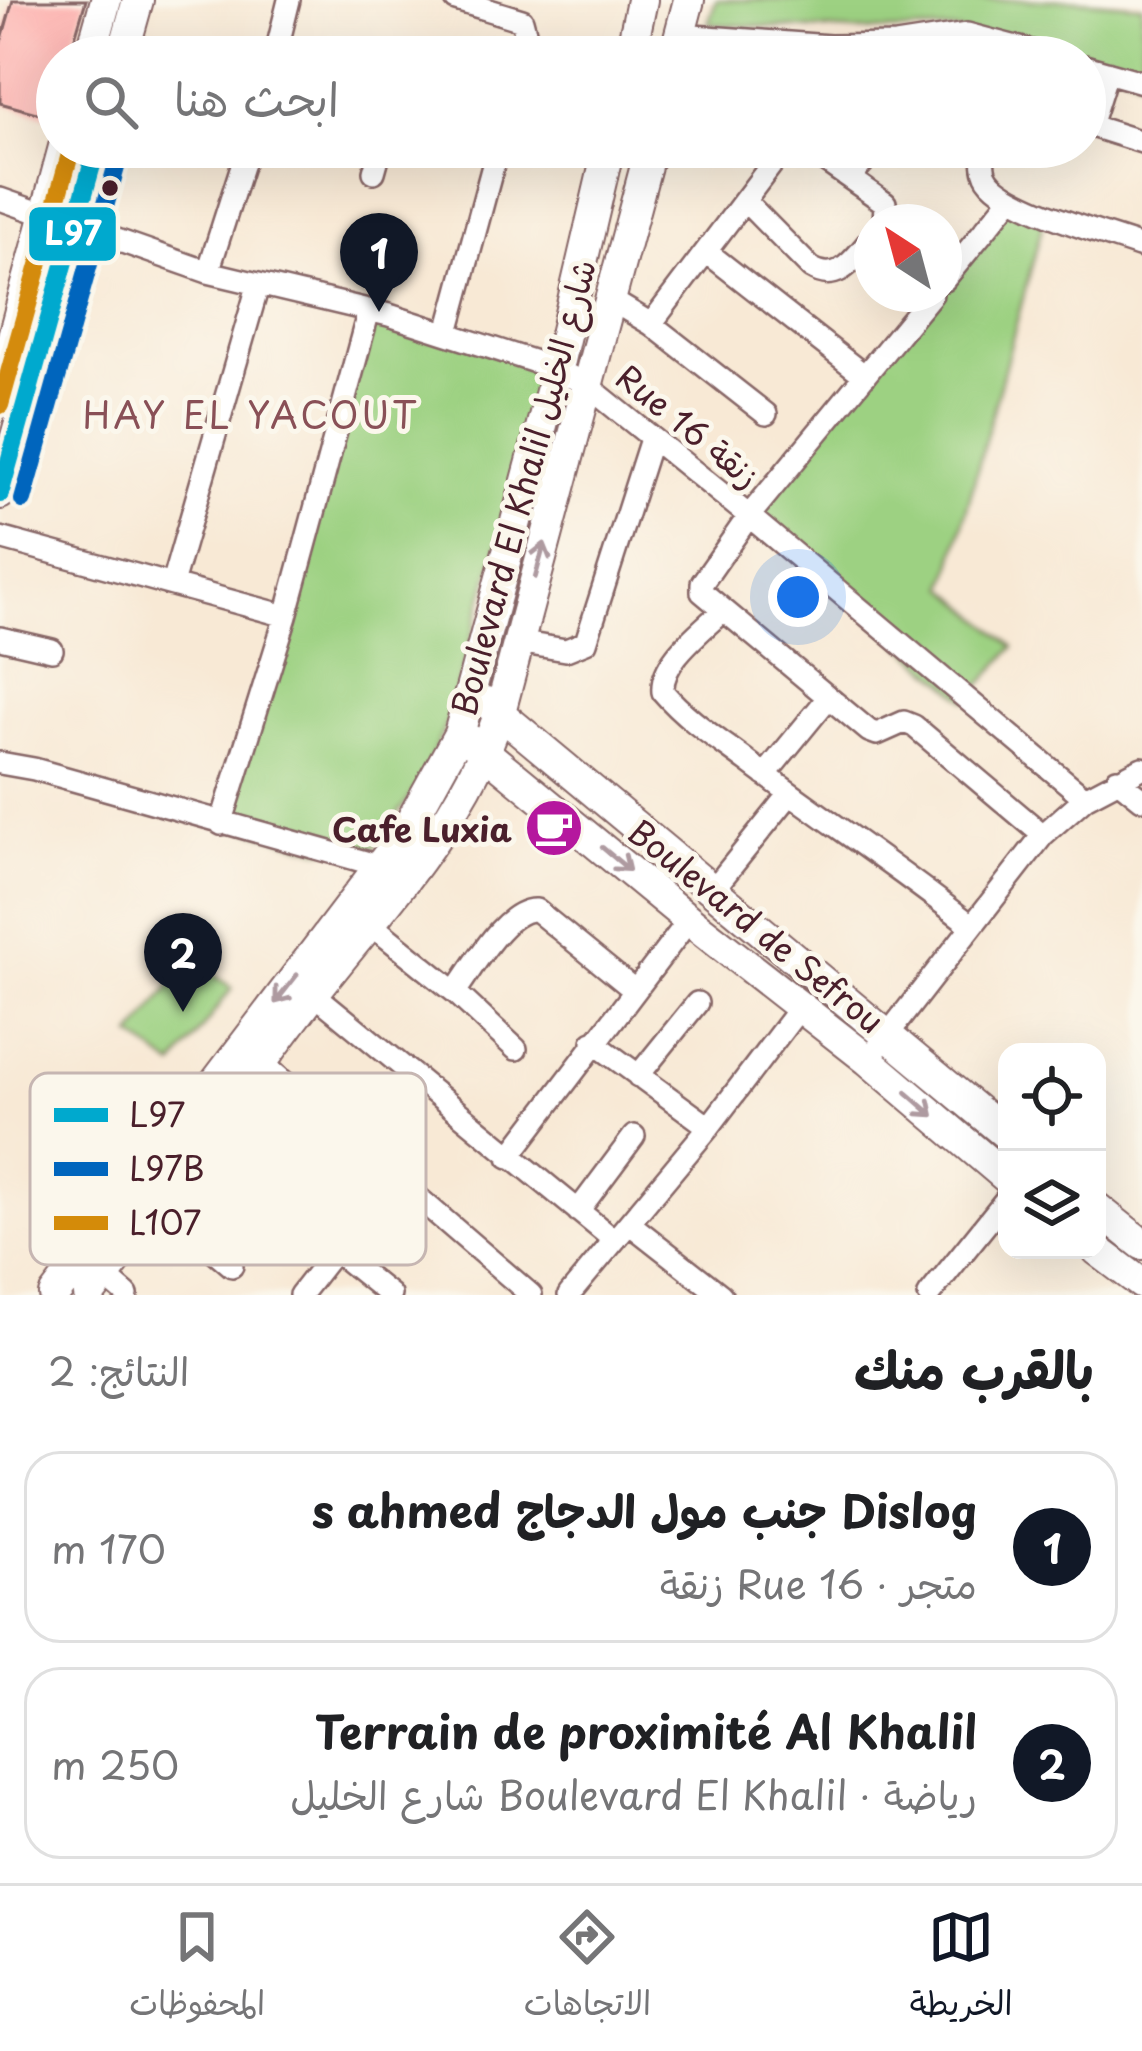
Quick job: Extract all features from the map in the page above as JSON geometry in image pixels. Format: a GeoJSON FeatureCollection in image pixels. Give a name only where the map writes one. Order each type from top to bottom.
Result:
{"type":"FeatureCollection","features":[{"type":"Feature","properties":{"kind":"street"},"geometry":{"type":"LineString","coordinates":[[96,36],[106,0]]}},
{"type":"Feature","properties":{"kind":"street"},"geometry":{"type":"LineString","coordinates":[[128,36],[138,0]]}},
{"type":"Feature","properties":{"kind":"street"},"geometry":{"type":"LineString","coordinates":[[280,36],[289,0]]}},
{"type":"Feature","properties":{"kind":"street"},"geometry":{"type":"LineString","coordinates":[[456,0],[517,15],[525,23],[523,36]]}},
{"type":"Feature","properties":{"kind":"street"},"geometry":{"type":"LineString","coordinates":[[635,36],[643,0]]}},
{"type":"Feature","properties":{"kind":"street"},"geometry":{"type":"LineString","coordinates":[[679,36],[689,0]]}},
{"type":"Feature","properties":{"kind":"street"},"geometry":{"type":"LineString","coordinates":[[1106,72],[1142,82]]}},
{"type":"Feature","properties":{"kind":"street"},"geometry":{"type":"LineString","coordinates":[[1106,131],[1142,142]]}},
{"type":"Feature","properties":{"kind":"street"},"geometry":{"type":"LineString","coordinates":[[0,494],[59,222],[63,168]]}},
{"type":"Feature","properties":{"kind":"street"},"geometry":{"type":"LineString","coordinates":[[0,385],[59,222],[86,168]]}},
{"type":"Feature","properties":{"kind":"street"},"geometry":{"type":"LineString","coordinates":[[208,272],[241,168]]}},
{"type":"Feature","properties":{"kind":"street"},"geometry":{"type":"LineString","coordinates":[[374,172],[375,168]]}},
{"type":"Feature","properties":{"kind":"street"},"geometry":{"type":"LineString","coordinates":[[448,332],[492,168]]}},
{"type":"Feature","properties":{"kind":"street","name":"Boulevard El Khalil شارع الخليل"},"geometry":{"type":"LineString","coordinates":[[253,1073],[437,838],[473,742],[472,693],[604,168]]}},
{"type":"Feature","properties":{"kind":"street","name":"Boulevard El Khalil شارع الخليل"},"geometry":{"type":"LineString","coordinates":[[223,1073],[500,712],[645,168]]}},
{"type":"Feature","properties":{"kind":"street"},"geometry":{"type":"LineString","coordinates":[[651,324],[769,168]]}},
{"type":"Feature","properties":{"kind":"street"},"geometry":{"type":"LineString","coordinates":[[838,168],[885,204]]}},
{"type":"Feature","properties":{"kind":"street"},"geometry":{"type":"LineString","coordinates":[[851,176],[858,168]]}},
{"type":"Feature","properties":{"kind":"street"},"geometry":{"type":"LineString","coordinates":[[986,168],[987,178],[1011,198],[1142,247]]}},
{"type":"Feature","properties":{"kind":"street"},"geometry":{"type":"LineString","coordinates":[[962,258],[1011,198]]}},
{"type":"Feature","properties":{"kind":"street","name":"Rue 16 زنقة"},"geometry":{"type":"LineString","coordinates":[[0,200],[208,272],[448,332],[557,369],[588,386],[1085,798]]}},
{"type":"Feature","properties":{"kind":"street"},"geometry":{"type":"LineString","coordinates":[[746,202],[823,275],[830,276],[854,259]]}},
{"type":"Feature","properties":{"kind":"street"},"geometry":{"type":"LineString","coordinates":[[708,253],[865,376]]}},
{"type":"Feature","properties":{"kind":"street"},"geometry":{"type":"LineString","coordinates":[[172,584],[257,286]]}},
{"type":"Feature","properties":{"kind":"street"},"geometry":{"type":"LineString","coordinates":[[610,300],[651,324],[766,414]]}},
{"type":"Feature","properties":{"kind":"street"},"geometry":{"type":"LineString","coordinates":[[221,824],[286,616],[369,310]]}},
{"type":"Feature","properties":{"kind":"street"},"geometry":{"type":"LineString","coordinates":[[917,312],[749,516],[708,575],[702,592],[850,716],[877,734],[897,723],[914,726],[1042,835]]}},
{"type":"Feature","properties":{"kind":"street"},"geometry":{"type":"LineString","coordinates":[[517,642],[566,650],[586,642],[652,439]]}},
{"type":"Feature","properties":{"kind":"street"},"geometry":{"type":"LineString","coordinates":[[0,538],[286,616]]}},
{"type":"Feature","properties":{"kind":"street"},"geometry":{"type":"LineString","coordinates":[[722,610],[671,663],[661,687],[685,714],[971,926]]}},
{"type":"Feature","properties":{"kind":"street"},"geometry":{"type":"LineString","coordinates":[[0,638],[52,650]]}},
{"type":"Feature","properties":{"kind":"street","name":"Boulevard de Sefrou"},"geometry":{"type":"LineString","coordinates":[[472,693],[998,1127]]}},
{"type":"Feature","properties":{"kind":"street"},"geometry":{"type":"LineString","coordinates":[[765,775],[828,698]]}},
{"type":"Feature","properties":{"kind":"street","name":"Boulevard de Sefrou"},"geometry":{"type":"LineString","coordinates":[[473,742],[998,1170]]}},
{"type":"Feature","properties":{"kind":"street"},"geometry":{"type":"LineString","coordinates":[[0,763],[320,852],[373,876]]}},
{"type":"Feature","properties":{"kind":"street"},"geometry":{"type":"LineString","coordinates":[[868,1060],[1042,835],[1085,798],[1142,768]]}},
{"type":"Feature","properties":{"kind":"street"},"geometry":{"type":"LineString","coordinates":[[1117,779],[1142,800]]}},
{"type":"Feature","properties":{"kind":"street"},"geometry":{"type":"LineString","coordinates":[[711,892],[790,794]]}},
{"type":"Feature","properties":{"kind":"street"},"geometry":{"type":"LineString","coordinates":[[455,992],[521,910],[536,910],[633,989]]}},
{"type":"Feature","properties":{"kind":"street"},"geometry":{"type":"LineString","coordinates":[[508,1157],[689,920]]}},
{"type":"Feature","properties":{"kind":"street"},"geometry":{"type":"LineString","coordinates":[[368,922],[516,1049]]}},
{"type":"Feature","properties":{"kind":"street"},"geometry":{"type":"LineString","coordinates":[[314,993],[409,1073]]}},
{"type":"Feature","properties":{"kind":"street"},"geometry":{"type":"LineString","coordinates":[[638,1076],[697,1003]]}},
{"type":"Feature","properties":{"kind":"street"},"geometry":{"type":"LineString","coordinates":[[569,1295],[709,1127],[801,1006]]}},
{"type":"Feature","properties":{"kind":"street"},"geometry":{"type":"LineString","coordinates":[[593,1042],[709,1127]]}},
{"type":"Feature","properties":{"kind":"street"},"geometry":{"type":"LineString","coordinates":[[261,1062],[274,1073]]}},
{"type":"Feature","properties":{"kind":"street"},"geometry":{"type":"LineString","coordinates":[[426,1088],[578,1211],[621,1232],[693,1287],[721,1295]]}},
{"type":"Feature","properties":{"kind":"street"},"geometry":{"type":"LineString","coordinates":[[578,1211],[634,1136]]}},
{"type":"Feature","properties":{"kind":"street"},"geometry":{"type":"LineString","coordinates":[[426,1204],[531,1295]]}},
{"type":"Feature","properties":{"kind":"street"},"geometry":{"type":"LineString","coordinates":[[929,1295],[998,1209]]}},
{"type":"Feature","properties":{"kind":"street"},"geometry":{"type":"LineString","coordinates":[[1106,1215],[1142,1244]]}},
{"type":"Feature","properties":{"kind":"street"},"geometry":{"type":"LineString","coordinates":[[1106,1257],[1142,1285]]}},
{"type":"Feature","properties":{"kind":"street","name":"Boulevard El Khalil شارع الخليل"},"geometry":{"type":"LineString","coordinates":[[54,1295],[77,1265]]}},
{"type":"Feature","properties":{"kind":"street"},"geometry":{"type":"LineString","coordinates":[[300,1295],[323,1265]]}},
{"type":"Feature","properties":{"kind":"street"},"geometry":{"type":"LineString","coordinates":[[355,1265],[390,1295]]}},
{"type":"Feature","properties":{"kind":"green space"},"geometry":{"type":"Polygon","coordinates":[[[716,0],[1073,0],[1142,5],[1142,80],[1106,65],[1106,36],[976,36],[952,30],[708,24],[716,0]]]}},
{"type":"Feature","properties":{"kind":"green space"},"geometry":{"type":"Polygon","coordinates":[[[1012,201],[1046,212],[946,587],[1014,647],[967,701],[750,515],[919,312],[962,312],[962,261],[1012,201]]]}},
{"type":"Feature","properties":{"kind":"green space"},"geometry":{"type":"Polygon","coordinates":[[[372,312],[549,367],[449,717],[421,781],[375,847],[319,850],[225,823],[372,312]]]}},
{"type":"Feature","properties":{"kind":"green space"},"geometry":{"type":"Polygon","coordinates":[[[191,958],[232,988],[174,1067],[133,1036],[191,958]]]}},
{"type":"Feature","properties":{"kind":"building"},"geometry":{"type":"Polygon","coordinates":[[[13,0],[86,0],[75,36],[36,36],[36,113],[0,103],[0,46],[13,0]]]}},
{"type":"Feature","properties":{"kind":"transit line","name":"L107"},"geometry":{"type":"LineString","coordinates":[[0,405],[66,168]]}},
{"type":"Feature","properties":{"kind":"transit line","name":"L97"},"geometry":{"type":"LineString","coordinates":[[0,494],[91,168]]}},
{"type":"Feature","properties":{"kind":"transit line","name":"L97B"},"geometry":{"type":"LineString","coordinates":[[23,500],[116,168]]}},
{"type":"Feature","properties":{"kind":"place","name":"Dislog جنب مول الدجاج s ahmed"},"geometry":{"type":"Point","coordinates":[379,312]}},
{"type":"Feature","properties":{"kind":"place","name":"Cafe Luxia"},"geometry":{"type":"Point","coordinates":[554,828]}},
{"type":"Feature","properties":{"kind":"place","name":"Terrain de proximité Al Khalil"},"geometry":{"type":"Point","coordinates":[183,1012]}},
{"type":"Feature","properties":{"kind":"district","name":"HAY EL YACOUT"},"geometry":{"type":"Point","coordinates":[251,414]}}]}
